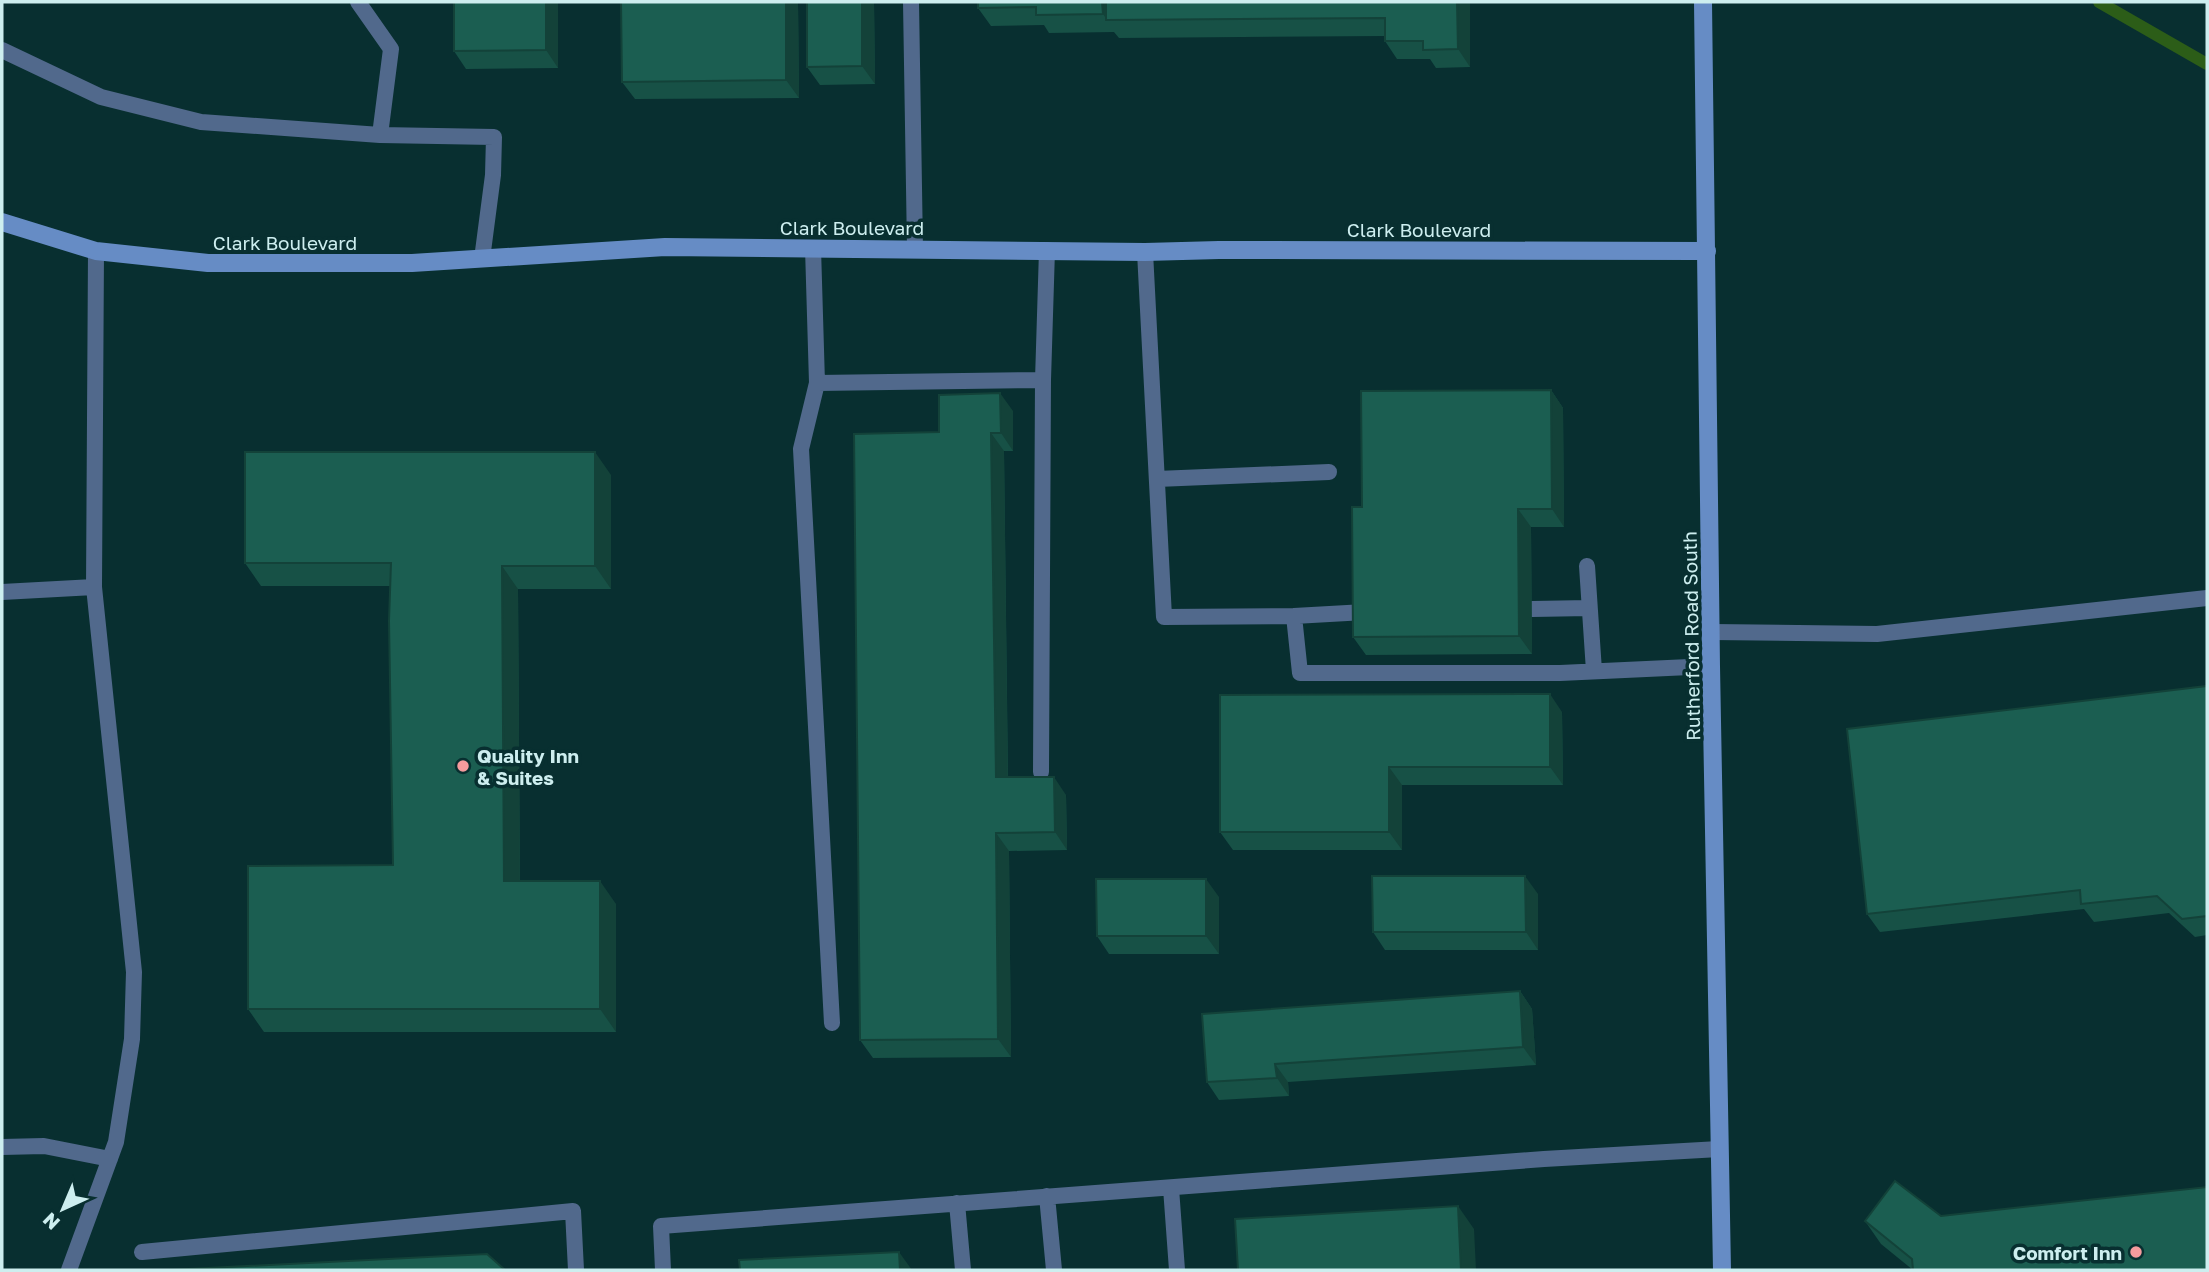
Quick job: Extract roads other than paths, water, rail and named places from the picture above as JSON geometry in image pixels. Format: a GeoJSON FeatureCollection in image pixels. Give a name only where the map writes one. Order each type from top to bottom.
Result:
{"type":"FeatureCollection","features":[{"type":"Feature","properties":{"kind":"street","name":"Rutherford Road South"},"geometry":{"type":"LineString","coordinates":[[1703,2],[1722,1270]]}},
{"type":"Feature","properties":{"kind":"street","name":"Clark Boulevard"},"geometry":{"type":"LineString","coordinates":[[2,222],[96,251],[208,263],[412,263],[665,247],[1146,252],[1707,251]]}},
{"type":"Feature","properties":{"kind":"lane"},"geometry":{"type":"LineString","coordinates":[[358,2],[391,49],[380,135]]}},
{"type":"Feature","properties":{"kind":"lane"},"geometry":{"type":"LineString","coordinates":[[911,2],[915,248]]}},
{"type":"Feature","properties":{"kind":"lane"},"geometry":{"type":"LineString","coordinates":[[2,50],[101,97],[201,122],[380,135],[494,137],[493,175],[482,260]]}},
{"type":"Feature","properties":{"kind":"lane"},"geometry":{"type":"LineString","coordinates":[[813,248],[817,383],[801,449],[832,1023]]}},
{"type":"Feature","properties":{"kind":"lane"},"geometry":{"type":"LineString","coordinates":[[1041,772],[1043,380],[1047,250]]}},
{"type":"Feature","properties":{"kind":"lane"},"geometry":{"type":"LineString","coordinates":[[69,1270],[116,1142],[132,1039],[134,972],[94,587],[96,251]]}},
{"type":"Feature","properties":{"kind":"lane"},"geometry":{"type":"LineString","coordinates":[[1146,252],[1164,617],[1294,616],[1366,612]]}},
{"type":"Feature","properties":{"kind":"lane"},"geometry":{"type":"LineString","coordinates":[[817,383],[1043,380]]}},
{"type":"Feature","properties":{"kind":"lane"},"geometry":{"type":"LineString","coordinates":[[1157,479],[1329,472]]}},
{"type":"Feature","properties":{"kind":"lane"},"geometry":{"type":"LineString","coordinates":[[1587,566],[1594,671]]}},
{"type":"Feature","properties":{"kind":"lane"},"geometry":{"type":"LineString","coordinates":[[2,592],[94,587]]}},
{"type":"Feature","properties":{"kind":"lane"},"geometry":{"type":"LineString","coordinates":[[1712,632],[1877,634],[2207,598]]}},
{"type":"Feature","properties":{"kind":"lane"},"geometry":{"type":"LineString","coordinates":[[1532,609],[1589,608]]}},
{"type":"Feature","properties":{"kind":"lane"},"geometry":{"type":"LineString","coordinates":[[1294,616],[1300,673],[1560,673],[1711,666]]}},
{"type":"Feature","properties":{"kind":"lane"},"geometry":{"type":"LineString","coordinates":[[2,1147],[44,1146],[110,1159]]}},
{"type":"Feature","properties":{"kind":"lane"},"geometry":{"type":"LineString","coordinates":[[663,1270],[661,1226],[1544,1159],[1719,1149]]}},
{"type":"Feature","properties":{"kind":"lane"},"geometry":{"type":"LineString","coordinates":[[1171,1188],[1177,1270]]}},
{"type":"Feature","properties":{"kind":"lane"},"geometry":{"type":"LineString","coordinates":[[1047,1196],[1054,1270]]}},
{"type":"Feature","properties":{"kind":"lane"},"geometry":{"type":"LineString","coordinates":[[957,1203],[963,1270]]}},
{"type":"Feature","properties":{"kind":"lane"},"geometry":{"type":"LineString","coordinates":[[142,1252],[573,1211],[576,1270]]}},
{"type":"Feature","properties":{"kind":"waterway"},"geometry":{"type":"LineString","coordinates":[[2099,2],[2207,64]]}},
{"type":"Feature","properties":{"kind":"place","name":"Quality Inn & Suites"},"geometry":{"type":"Point","coordinates":[463,766]}},
{"type":"Feature","properties":{"kind":"place","name":"Comfort Inn"},"geometry":{"type":"Point","coordinates":[2136,1252]}}]}
